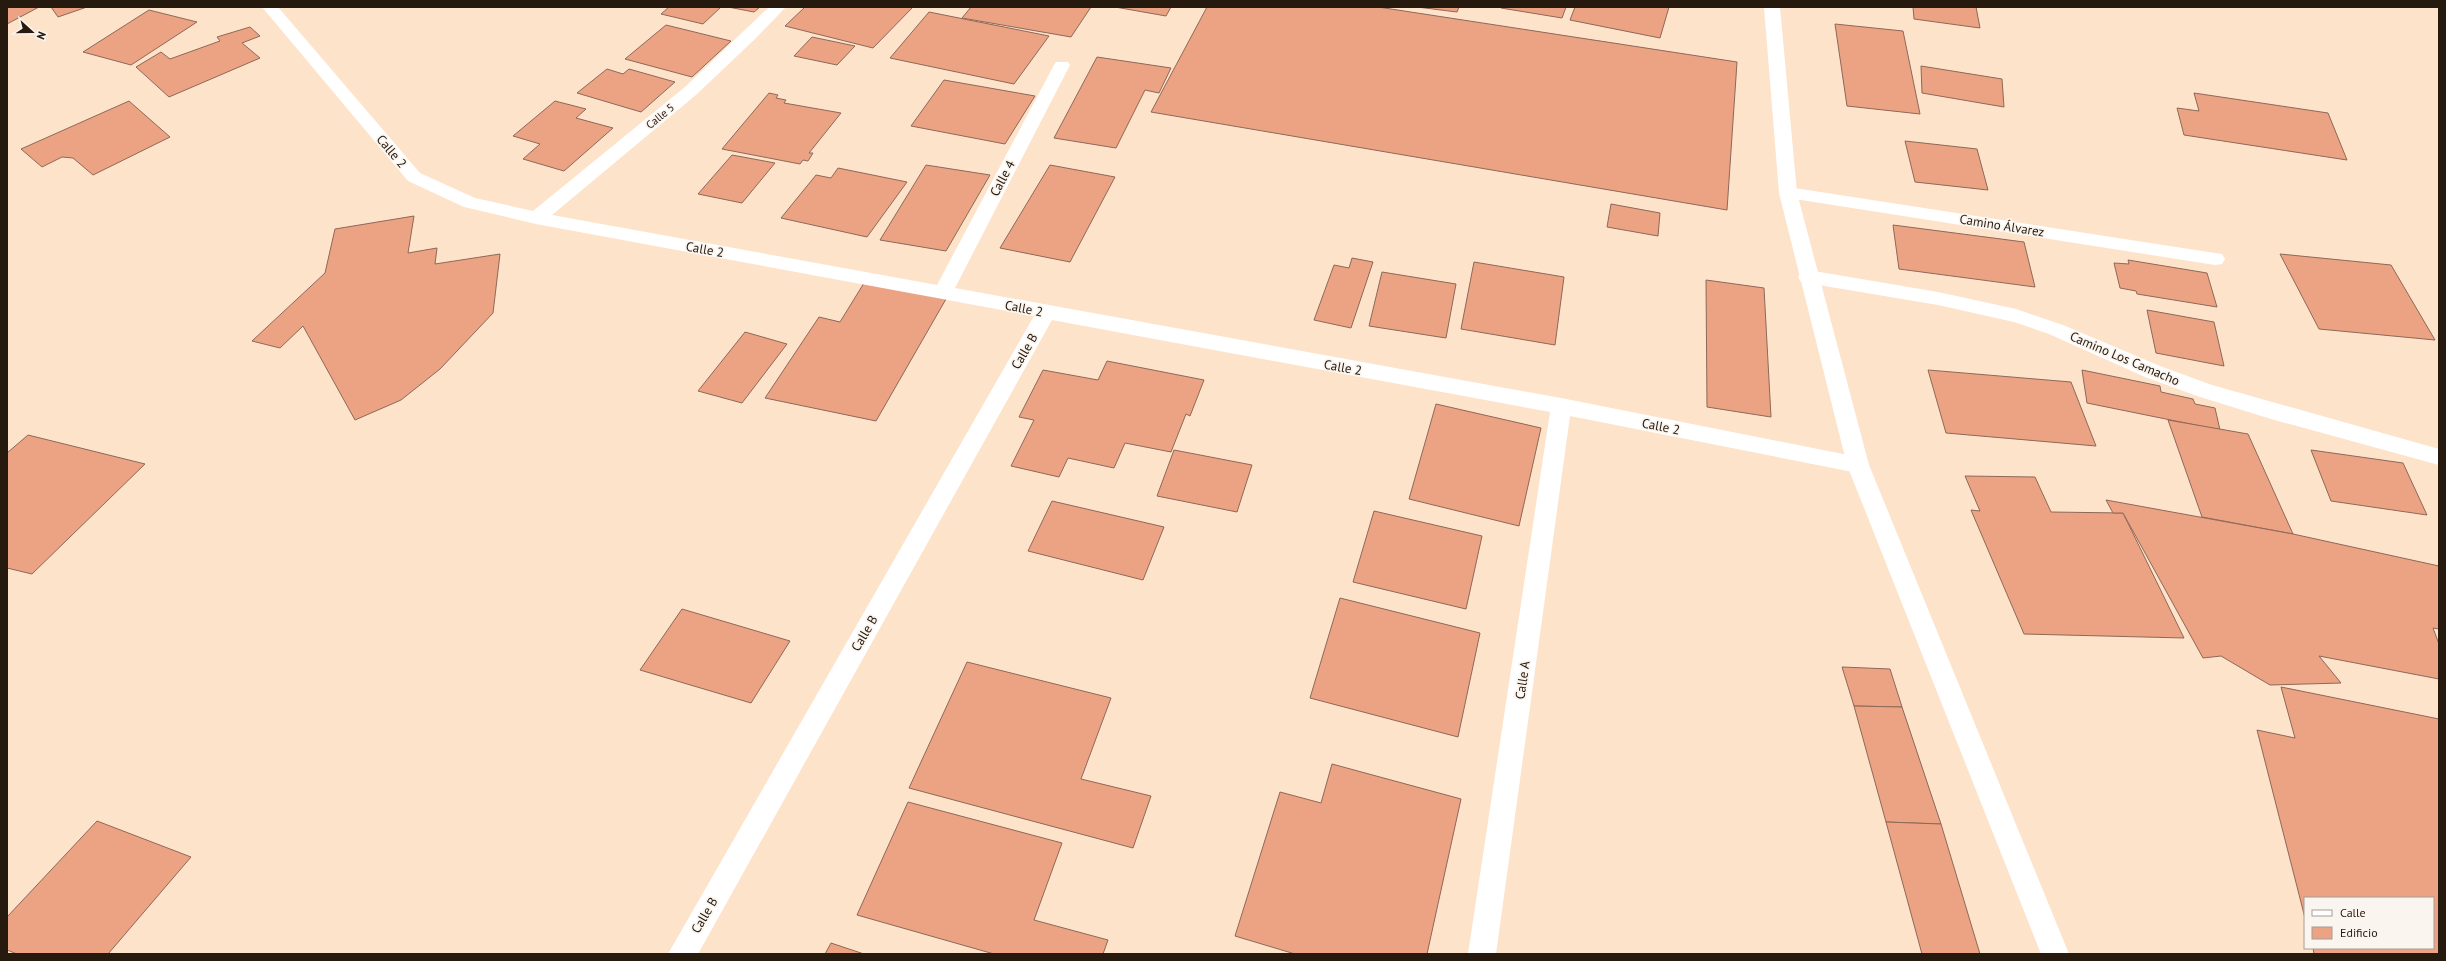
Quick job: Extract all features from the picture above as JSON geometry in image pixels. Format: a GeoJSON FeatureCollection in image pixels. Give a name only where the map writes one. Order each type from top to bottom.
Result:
{"type":"FeatureCollection","features":[{"type":"Feature","properties":{"kind":"street","name":"Calle 2"},"geometry":{"type":"LineString","coordinates":[[270,7],[414,177],[470,203],[536,218],[1561,406],[1858,465]]}},
{"type":"Feature","properties":{"kind":"street","name":"Calle 5"},"geometry":{"type":"LineString","coordinates":[[536,218],[694,88],[747,39],[778,7]]}},
{"type":"Feature","properties":{"kind":"street"},"geometry":{"type":"LineString","coordinates":[[1772,7],[1788,193],[1808,276],[1858,465],[2055,954]]}},
{"type":"Feature","properties":{"kind":"street","name":"Calle 4"},"geometry":{"type":"LineString","coordinates":[[943,292],[1062,65]]}},
{"type":"Feature","properties":{"kind":"street","name":"Camino Álvarez"},"geometry":{"type":"LineString","coordinates":[[1788,193],[2215,260]]}},
{"type":"Feature","properties":{"kind":"street","name":"Camino Los Camacho"},"geometry":{"type":"LineString","coordinates":[[1808,276],[1942,300],[2016,316],[2086,341],[2172,379],[2246,404],[2439,457]]}},
{"type":"Feature","properties":{"kind":"street","name":"Calle B"},"geometry":{"type":"LineString","coordinates":[[682,954],[1046,312]]}},
{"type":"Feature","properties":{"kind":"street","name":"Calle A"},"geometry":{"type":"LineString","coordinates":[[1482,954],[1561,406]]}},
{"type":"Feature","properties":{"kind":"building"},"geometry":{"type":"Polygon","coordinates":[[[7,7],[39,7],[7,24],[7,7]]]}},
{"type":"Feature","properties":{"kind":"building"},"geometry":{"type":"Polygon","coordinates":[[[51,7],[87,7],[58,17],[51,7]]]}},
{"type":"Feature","properties":{"kind":"building"},"geometry":{"type":"Polygon","coordinates":[[[669,7],[721,7],[703,24],[661,14],[669,7]]]}},
{"type":"Feature","properties":{"kind":"building"},"geometry":{"type":"Polygon","coordinates":[[[728,7],[760,7],[754,12],[728,7]]]}},
{"type":"Feature","properties":{"kind":"building"},"geometry":{"type":"Polygon","coordinates":[[[805,7],[913,7],[873,48],[785,26],[805,7]]]}},
{"type":"Feature","properties":{"kind":"building"},"geometry":{"type":"Polygon","coordinates":[[[971,7],[1091,7],[1071,37],[962,18],[971,7]]]}},
{"type":"Feature","properties":{"kind":"building"},"geometry":{"type":"Polygon","coordinates":[[[1115,7],[1171,7],[1166,16],[1115,7]]]}},
{"type":"Feature","properties":{"kind":"building"},"geometry":{"type":"Polygon","coordinates":[[[1207,7],[1378,7],[1737,62],[1727,210],[1151,112],[1207,7]]]}},
{"type":"Feature","properties":{"kind":"building"},"geometry":{"type":"Polygon","coordinates":[[[1417,7],[1459,7],[1457,12],[1417,7]]]}},
{"type":"Feature","properties":{"kind":"building"},"geometry":{"type":"Polygon","coordinates":[[[1501,7],[1566,7],[1562,18],[1501,8],[1501,7]]]}},
{"type":"Feature","properties":{"kind":"building"},"geometry":{"type":"Polygon","coordinates":[[[1575,7],[1669,7],[1660,38],[1570,20],[1575,7]]]}},
{"type":"Feature","properties":{"kind":"building"},"geometry":{"type":"Polygon","coordinates":[[[1913,7],[1976,7],[1980,28],[1914,19],[1913,7]]]}},
{"type":"Feature","properties":{"kind":"building"},"geometry":{"type":"Polygon","coordinates":[[[149,10],[197,22],[131,65],[83,52],[149,10]]]}},
{"type":"Feature","properties":{"kind":"building"},"geometry":{"type":"Polygon","coordinates":[[[929,12],[1049,36],[1014,84],[890,58],[929,12]]]}},
{"type":"Feature","properties":{"kind":"building"},"geometry":{"type":"Polygon","coordinates":[[[1835,24],[1903,31],[1920,114],[1847,106],[1835,24]]]}},
{"type":"Feature","properties":{"kind":"building"},"geometry":{"type":"Polygon","coordinates":[[[666,25],[731,41],[692,77],[625,59],[666,25]]]}},
{"type":"Feature","properties":{"kind":"building"},"geometry":{"type":"Polygon","coordinates":[[[250,27],[260,36],[242,43],[260,58],[169,97],[136,67],[161,52],[170,59],[220,41],[217,37],[250,27]]]}},
{"type":"Feature","properties":{"kind":"building"},"geometry":{"type":"Polygon","coordinates":[[[812,37],[855,46],[837,65],[794,56],[812,37]]]}},
{"type":"Feature","properties":{"kind":"building"},"geometry":{"type":"Polygon","coordinates":[[[1097,57],[1171,68],[1159,93],[1145,90],[1116,148],[1054,138],[1097,57]]]}},
{"type":"Feature","properties":{"kind":"building"},"geometry":{"type":"Polygon","coordinates":[[[1921,66],[2002,79],[2004,107],[1922,93],[1921,66]]]}},
{"type":"Feature","properties":{"kind":"building"},"geometry":{"type":"Polygon","coordinates":[[[607,69],[623,74],[629,69],[675,82],[641,112],[577,93],[607,69]]]}},
{"type":"Feature","properties":{"kind":"building"},"geometry":{"type":"Polygon","coordinates":[[[944,80],[1035,96],[1005,144],[911,126],[944,80]]]}},
{"type":"Feature","properties":{"kind":"building"},"geometry":{"type":"Polygon","coordinates":[[[769,93],[778,95],[776,98],[786,100],[784,103],[841,113],[809,153],[813,153],[808,161],[803,160],[800,164],[722,149],[769,93]]]}},
{"type":"Feature","properties":{"kind":"building"},"geometry":{"type":"Polygon","coordinates":[[[2194,93],[2328,113],[2347,160],[2184,135],[2177,108],[2199,111],[2194,93]]]}},
{"type":"Feature","properties":{"kind":"building"},"geometry":{"type":"Polygon","coordinates":[[[129,101],[170,137],[93,175],[73,158],[62,157],[42,167],[21,149],[129,101]]]}},
{"type":"Feature","properties":{"kind":"building"},"geometry":{"type":"Polygon","coordinates":[[[555,101],[586,109],[576,118],[613,128],[564,171],[523,159],[540,144],[513,136],[555,101]]]}},
{"type":"Feature","properties":{"kind":"building"},"geometry":{"type":"Polygon","coordinates":[[[1905,141],[1977,149],[1988,190],[1915,182],[1905,141]]]}},
{"type":"Feature","properties":{"kind":"building"},"geometry":{"type":"Polygon","coordinates":[[[732,155],[775,163],[742,203],[698,194],[732,155]]]}},
{"type":"Feature","properties":{"kind":"building"},"geometry":{"type":"Polygon","coordinates":[[[926,165],[990,175],[946,251],[880,240],[926,165]]]}},
{"type":"Feature","properties":{"kind":"building"},"geometry":{"type":"Polygon","coordinates":[[[1050,165],[1115,177],[1070,262],[1000,248],[1050,165]]]}},
{"type":"Feature","properties":{"kind":"building"},"geometry":{"type":"Polygon","coordinates":[[[838,168],[907,182],[867,237],[781,218],[816,175],[831,178],[838,168]]]}},
{"type":"Feature","properties":{"kind":"building"},"geometry":{"type":"Polygon","coordinates":[[[1611,204],[1660,213],[1658,236],[1607,227],[1611,204]]]}},
{"type":"Feature","properties":{"kind":"building"},"geometry":{"type":"Polygon","coordinates":[[[414,216],[408,253],[437,248],[435,264],[500,254],[493,313],[440,369],[401,400],[355,420],[303,326],[280,348],[252,341],[325,273],[335,229],[414,216]]]}},
{"type":"Feature","properties":{"kind":"building"},"geometry":{"type":"Polygon","coordinates":[[[1893,225],[2024,242],[2035,287],[1899,269],[1893,225]]]}},
{"type":"Feature","properties":{"kind":"building"},"geometry":{"type":"Polygon","coordinates":[[[2280,254],[2391,265],[2435,340],[2319,329],[2280,254]]]}},
{"type":"Feature","properties":{"kind":"building"},"geometry":{"type":"Polygon","coordinates":[[[1352,258],[1373,262],[1351,328],[1314,320],[1334,265],[1349,268],[1352,258]]]}},
{"type":"Feature","properties":{"kind":"building"},"geometry":{"type":"Polygon","coordinates":[[[2128,260],[2207,273],[2217,307],[2137,294],[2136,291],[2120,288],[2114,263],[2129,264],[2128,260]]]}},
{"type":"Feature","properties":{"kind":"building"},"geometry":{"type":"Polygon","coordinates":[[[1474,262],[1564,277],[1555,345],[1461,329],[1474,262]]]}},
{"type":"Feature","properties":{"kind":"building"},"geometry":{"type":"Polygon","coordinates":[[[1382,272],[1456,284],[1446,338],[1369,326],[1382,272]]]}},
{"type":"Feature","properties":{"kind":"building"},"geometry":{"type":"Polygon","coordinates":[[[1706,280],[1764,288],[1771,417],[1707,407],[1706,280]]]}},
{"type":"Feature","properties":{"kind":"building"},"geometry":{"type":"Polygon","coordinates":[[[864,283],[946,299],[876,421],[765,398],[819,317],[840,322],[864,283]]]}},
{"type":"Feature","properties":{"kind":"building"},"geometry":{"type":"Polygon","coordinates":[[[2147,310],[2214,322],[2224,366],[2156,353],[2147,310]]]}},
{"type":"Feature","properties":{"kind":"building"},"geometry":{"type":"Polygon","coordinates":[[[745,332],[787,344],[742,403],[698,391],[745,332]]]}},
{"type":"Feature","properties":{"kind":"building"},"geometry":{"type":"Polygon","coordinates":[[[1107,361],[1204,380],[1190,416],[1186,414],[1171,452],[1125,443],[1114,468],[1068,458],[1059,477],[1011,466],[1034,420],[1019,417],[1043,370],[1098,380],[1107,361]]]}},
{"type":"Feature","properties":{"kind":"building"},"geometry":{"type":"Polygon","coordinates":[[[1928,370],[2071,382],[2096,446],[1946,433],[1928,370]]]}},
{"type":"Feature","properties":{"kind":"building"},"geometry":{"type":"Polygon","coordinates":[[[2082,370],[2160,386],[2161,392],[2193,399],[2195,404],[2215,408],[2220,430],[2087,403],[2082,370]]]}},
{"type":"Feature","properties":{"kind":"building"},"geometry":{"type":"Polygon","coordinates":[[[1436,404],[1541,428],[1519,526],[1409,499],[1436,404]]]}},
{"type":"Feature","properties":{"kind":"building"},"geometry":{"type":"Polygon","coordinates":[[[2168,420],[2248,434],[2293,534],[2202,517],[2168,420]]]}},
{"type":"Feature","properties":{"kind":"building"},"geometry":{"type":"Polygon","coordinates":[[[28,435],[145,464],[32,574],[7,568],[7,453],[28,435]]]}},
{"type":"Feature","properties":{"kind":"building"},"geometry":{"type":"Polygon","coordinates":[[[1174,450],[1252,465],[1237,512],[1157,496],[1174,450]]]}},
{"type":"Feature","properties":{"kind":"building"},"geometry":{"type":"Polygon","coordinates":[[[2311,450],[2403,463],[2427,515],[2331,501],[2311,450]]]}},
{"type":"Feature","properties":{"kind":"building"},"geometry":{"type":"Polygon","coordinates":[[[1965,476],[2035,477],[2051,512],[2123,513],[2184,638],[2024,634],[1971,510],[1980,511],[1965,476]]]}},
{"type":"Feature","properties":{"kind":"building"},"geometry":{"type":"Polygon","coordinates":[[[2106,500],[2293,534],[2439,566],[2439,629],[2433,628],[2439,644],[2439,679],[2319,656],[2341,683],[2270,685],[2221,656],[2203,658],[2123,513],[2113,513],[2106,500]]]}},
{"type":"Feature","properties":{"kind":"building"},"geometry":{"type":"Polygon","coordinates":[[[1052,501],[1164,527],[1143,580],[1028,551],[1052,501]]]}},
{"type":"Feature","properties":{"kind":"building"},"geometry":{"type":"Polygon","coordinates":[[[1374,511],[1482,536],[1466,609],[1353,582],[1374,511]]]}},
{"type":"Feature","properties":{"kind":"building"},"geometry":{"type":"Polygon","coordinates":[[[1340,598],[1480,633],[1458,737],[1310,698],[1340,598]]]}},
{"type":"Feature","properties":{"kind":"building"},"geometry":{"type":"Polygon","coordinates":[[[682,609],[790,641],[751,703],[640,670],[682,609]]]}},
{"type":"Feature","properties":{"kind":"building"},"geometry":{"type":"Polygon","coordinates":[[[967,662],[1111,698],[1081,779],[1151,796],[1133,848],[909,788],[967,662]]]}},
{"type":"Feature","properties":{"kind":"building"},"geometry":{"type":"Polygon","coordinates":[[[1842,667],[1890,669],[1902,707],[1854,706],[1842,667]]]}},
{"type":"Feature","properties":{"kind":"building"},"geometry":{"type":"Polygon","coordinates":[[[2281,687],[2439,719],[2439,954],[2314,954],[2313,949],[2434,949],[2434,897],[2304,897],[2304,914],[2257,730],[2295,738],[2281,687]]]}},
{"type":"Feature","properties":{"kind":"building"},"geometry":{"type":"Polygon","coordinates":[[[1854,706],[1902,707],[1941,824],[1886,822],[1854,706]]]}},
{"type":"Feature","properties":{"kind":"building"},"geometry":{"type":"Polygon","coordinates":[[[1332,764],[1461,799],[1427,954],[1295,954],[1235,936],[1280,792],[1321,803],[1332,764]]]}},
{"type":"Feature","properties":{"kind":"building"},"geometry":{"type":"Polygon","coordinates":[[[908,802],[1062,843],[1034,920],[1108,940],[1103,954],[994,954],[857,915],[908,802]]]}},
{"type":"Feature","properties":{"kind":"building"},"geometry":{"type":"Polygon","coordinates":[[[97,821],[191,857],[108,954],[17,954],[7,950],[7,917],[97,821]]]}},
{"type":"Feature","properties":{"kind":"building"},"geometry":{"type":"Polygon","coordinates":[[[1886,822],[1941,824],[1980,954],[1922,954],[1886,822]]]}},
{"type":"Feature","properties":{"kind":"building"},"geometry":{"type":"Polygon","coordinates":[[[831,943],[864,954],[825,954],[831,943]]]}}]}
